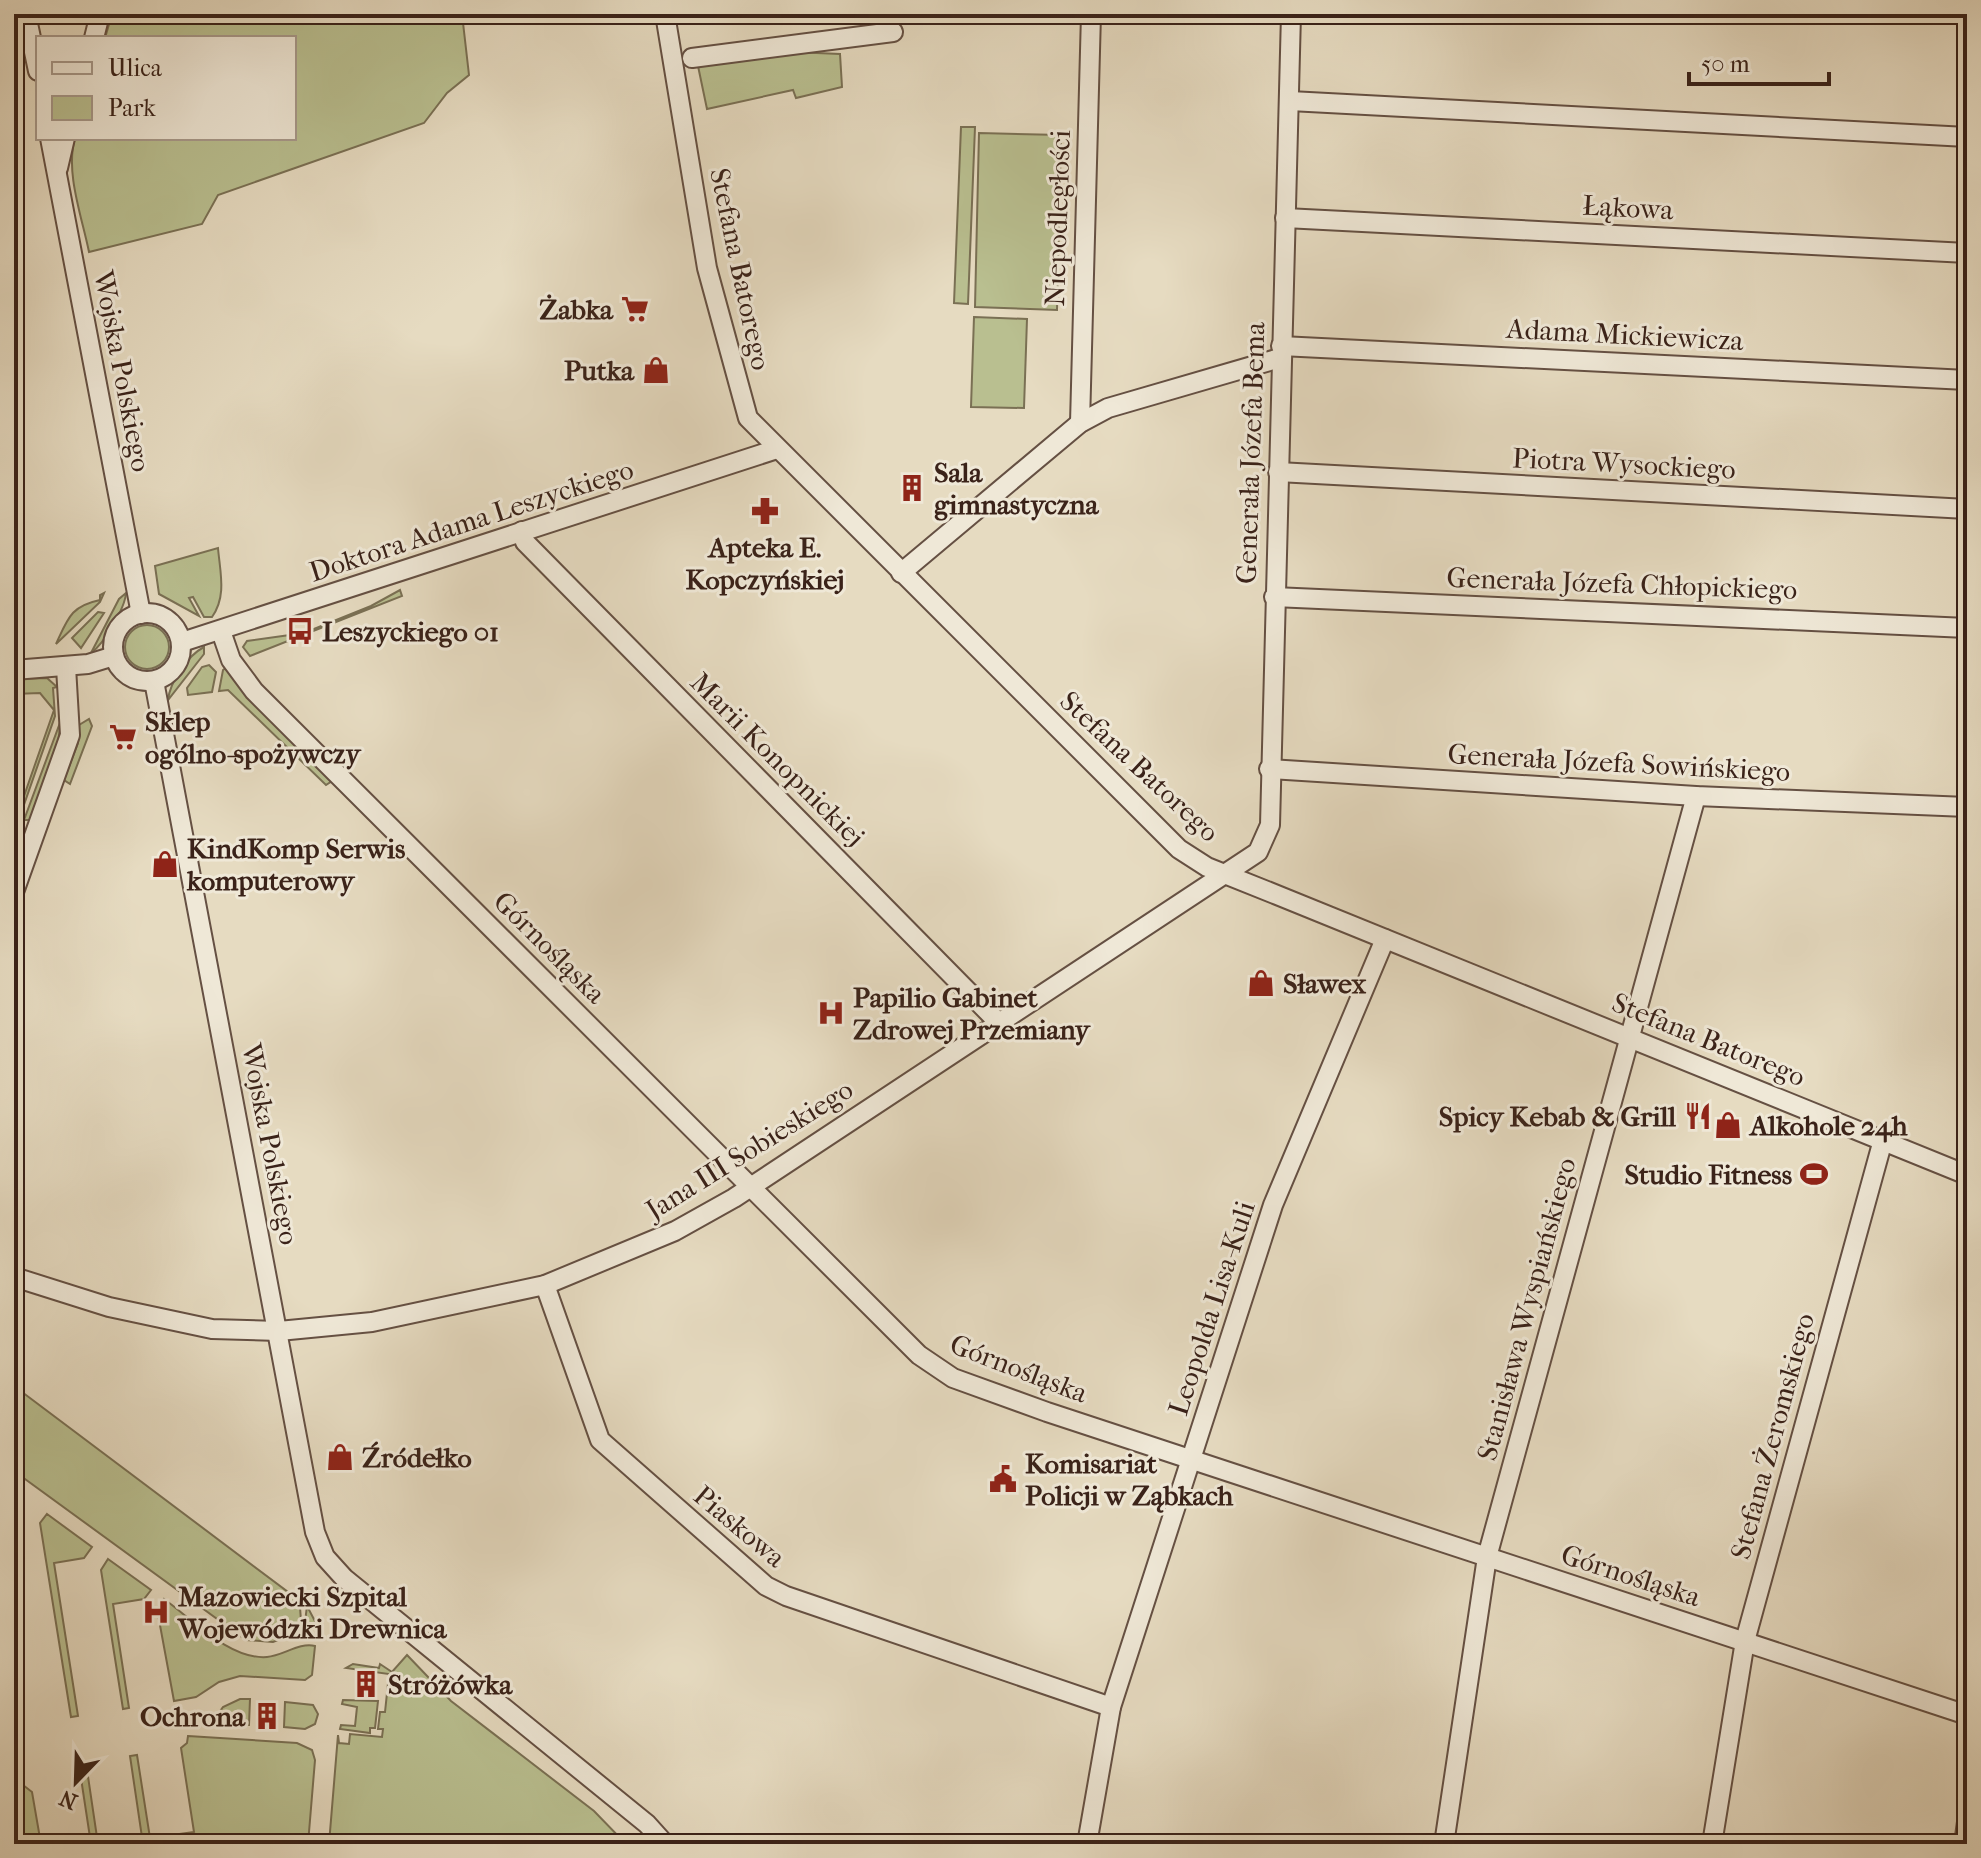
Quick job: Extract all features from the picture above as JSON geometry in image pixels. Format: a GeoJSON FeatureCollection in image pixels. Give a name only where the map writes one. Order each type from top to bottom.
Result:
{"type":"FeatureCollection","features":[{"type":"Feature","properties":{"kind":"street"},"geometry":{"type":"LineString","coordinates":[[26,14],[36,62]]}},
{"type":"Feature","properties":{"kind":"street"},"geometry":{"type":"LineString","coordinates":[[49,14],[75,14]]}},
{"type":"Feature","properties":{"kind":"street"},"geometry":{"type":"LineString","coordinates":[[94,36],[100,14]]}},
{"type":"Feature","properties":{"kind":"street","name":"Stefana Batorego"},"geometry":{"type":"LineString","coordinates":[[665,14],[707,268],[748,418],[1166,837],[1190,857],[1225,874],[1967,1175]]}},
{"type":"Feature","properties":{"kind":"street","name":"Niepodległości"},"geometry":{"type":"LineString","coordinates":[[1080,423],[1091,14]]}},
{"type":"Feature","properties":{"kind":"street","name":"Generała Józefa Bema"},"geometry":{"type":"LineString","coordinates":[[1225,874],[1247,861],[1265,838],[1270,825],[1269,769],[1291,14]]}},
{"type":"Feature","properties":{"kind":"street"},"geometry":{"type":"LineString","coordinates":[[692,58],[893,32]]}},
{"type":"Feature","properties":{"kind":"street"},"geometry":{"type":"LineString","coordinates":[[1290,101],[1967,137]]}},
{"type":"Feature","properties":{"kind":"street","name":"Wojska Polskiego"},"geometry":{"type":"LineString","coordinates":[[50,140],[141,614]]}},
{"type":"Feature","properties":{"kind":"street"},"geometry":{"type":"LineString","coordinates":[[56,174],[64,140]]}},
{"type":"Feature","properties":{"kind":"street","name":"Łąkowa"},"geometry":{"type":"LineString","coordinates":[[1285,218],[1967,253]]}},
{"type":"Feature","properties":{"kind":"street","name":"Adama Mickiewicza"},"geometry":{"type":"LineString","coordinates":[[901,573],[1080,423],[1108,408],[1280,352],[1967,380]]}},
{"type":"Feature","properties":{"kind":"street","name":"Doktora Adama Leszyckiego"},"geometry":{"type":"LineString","coordinates":[[182,642],[777,449]]}},
{"type":"Feature","properties":{"kind":"street","name":"Piotra Wysockiego"},"geometry":{"type":"LineString","coordinates":[[1278,472],[1967,509]]}},
{"type":"Feature","properties":{"kind":"street","name":"Marii Konopnickiej"},"geometry":{"type":"LineString","coordinates":[[522,531],[525,542],[999,1023]]}},
{"type":"Feature","properties":{"kind":"street","name":"Generała Józefa Chłopickiego"},"geometry":{"type":"LineString","coordinates":[[1274,597],[1967,628]]}},
{"type":"Feature","properties":{"kind":"street"},"geometry":{"type":"LineString","coordinates":[[141,614],[155,614],[170,621],[182,642],[180,660],[174,670],[154,681],[143,682],[125,673],[114,656],[113,641],[120,627],[141,614]]}},
{"type":"Feature","properties":{"kind":"street","name":"Górnośląska"},"geometry":{"type":"LineString","coordinates":[[221,631],[231,660],[254,691],[919,1355],[940,1371],[997,1394],[1967,1715]]}},
{"type":"Feature","properties":{"kind":"street"},"geometry":{"type":"LineString","coordinates":[[14,670],[66,667],[114,656]]}},
{"type":"Feature","properties":{"kind":"street"},"geometry":{"type":"LineString","coordinates":[[14,892],[70,735],[66,667]]}},
{"type":"Feature","properties":{"kind":"street","name":"Wojska Polskiego"},"geometry":{"type":"LineString","coordinates":[[154,681],[315,1532],[325,1557],[369,1599],[620,1805]]}},
{"type":"Feature","properties":{"kind":"street","name":"Generała Józefa Sowińskiego"},"geometry":{"type":"LineString","coordinates":[[1269,769],[1696,796],[1967,807]]}},
{"type":"Feature","properties":{"kind":"street","name":"Stanisława Wyspiańskiego"},"geometry":{"type":"LineString","coordinates":[[1444,1844],[1487,1557],[1696,796]]}},
{"type":"Feature","properties":{"kind":"street","name":"Jana III Sobieskiego"},"geometry":{"type":"LineString","coordinates":[[14,1277],[168,1321],[212,1329],[279,1331],[372,1322],[545,1285],[675,1231],[750,1187],[1225,874]]}},
{"type":"Feature","properties":{"kind":"street","name":"Leopolda Lisa-Kuli"},"geometry":{"type":"LineString","coordinates":[[1087,1844],[1111,1707],[1273,1205],[1385,939]]}},
{"type":"Feature","properties":{"kind":"street","name":"Stefana Żeromskiego"},"geometry":{"type":"LineString","coordinates":[[1712,1844],[1745,1641],[1883,1140]]}},
{"type":"Feature","properties":{"kind":"street","name":"Piaskowa"},"geometry":{"type":"LineString","coordinates":[[545,1285],[600,1440],[766,1586],[786,1596],[1111,1707]]}},
{"type":"Feature","properties":{"kind":"street"},"geometry":{"type":"LineString","coordinates":[[620,1805],[647,1844]]}},
{"type":"Feature","properties":{"kind":"street"},"geometry":{"type":"LineString","coordinates":[[620,1805],[647,1824],[665,1844]]}},
{"type":"Feature","properties":{"kind":"street"},"geometry":{"type":"LineString","coordinates":[[1964,1844],[1967,1822]]}},
{"type":"Feature","properties":{"kind":"green space"},"geometry":{"type":"Polygon","coordinates":[[[112,14],[462,14],[469,75],[447,93],[424,123],[218,195],[202,224],[89,252],[73,180],[75,140],[296,140],[296,36],[106,36],[112,14]]]}},
{"type":"Feature","properties":{"kind":"green space"},"geometry":{"type":"Polygon","coordinates":[[[793,52],[840,54],[842,87],[796,98],[793,90],[707,109],[698,66],[793,52]]]}},
{"type":"Feature","properties":{"kind":"green space"},"geometry":{"type":"Polygon","coordinates":[[[961,127],[975,127],[968,304],[954,303],[961,127]]]}},
{"type":"Feature","properties":{"kind":"green space"},"geometry":{"type":"Polygon","coordinates":[[[979,133],[1061,135],[1057,310],[975,307],[979,133]]]}},
{"type":"Feature","properties":{"kind":"green space"},"geometry":{"type":"Polygon","coordinates":[[[974,317],[1027,319],[1024,408],[971,407],[974,317]]]}},
{"type":"Feature","properties":{"kind":"green space"},"geometry":{"type":"Polygon","coordinates":[[[218,548],[221,592],[212,617],[204,617],[193,597],[189,598],[199,616],[159,594],[155,566],[218,548]]]}},
{"type":"Feature","properties":{"kind":"green space"},"geometry":{"type":"Polygon","coordinates":[[[400,590],[402,596],[250,656],[243,647],[247,641],[304,633],[371,606],[400,590]]]}},
{"type":"Feature","properties":{"kind":"green space"},"geometry":{"type":"Polygon","coordinates":[[[104,593],[100,602],[56,644],[72,614],[100,600],[100,595],[104,593]]]}},
{"type":"Feature","properties":{"kind":"green space"},"geometry":{"type":"Polygon","coordinates":[[[126,593],[113,625],[91,653],[119,599],[126,593]]]}},
{"type":"Feature","properties":{"kind":"green space"},"geometry":{"type":"Polygon","coordinates":[[[98,612],[104,613],[81,648],[72,638],[98,612]]]}},
{"type":"Feature","properties":{"kind":"green space"},"geometry":{"type":"Polygon","coordinates":[[[147,625],[162,632],[169,647],[162,662],[147,669],[132,662],[125,647],[132,632],[147,625]]]}},
{"type":"Feature","properties":{"kind":"green space"},"geometry":{"type":"Polygon","coordinates":[[[204,647],[204,654],[168,700],[180,670],[204,647]]]}},
{"type":"Feature","properties":{"kind":"green space"},"geometry":{"type":"Polygon","coordinates":[[[209,665],[216,672],[212,692],[188,695],[187,688],[202,667],[209,665]]]}},
{"type":"Feature","properties":{"kind":"green space"},"geometry":{"type":"Polygon","coordinates":[[[227,667],[247,697],[332,781],[326,785],[228,690],[219,691],[223,670],[227,667]]]}},
{"type":"Feature","properties":{"kind":"green space"},"geometry":{"type":"Polygon","coordinates":[[[47,678],[57,687],[53,688],[55,716],[19,819],[16,819],[54,710],[40,693],[14,694],[14,679],[47,678]]]}},
{"type":"Feature","properties":{"kind":"green space"},"geometry":{"type":"Polygon","coordinates":[[[89,719],[92,726],[70,784],[64,780],[78,743],[79,725],[89,719]]]}},
{"type":"Feature","properties":{"kind":"green space"},"geometry":{"type":"Polygon","coordinates":[[[61,720],[58,743],[31,820],[24,820],[61,720]]]}},
{"type":"Feature","properties":{"kind":"green space"},"geometry":{"type":"Polygon","coordinates":[[[14,1386],[300,1601],[303,1607],[300,1607],[301,1621],[305,1622],[307,1606],[317,1625],[273,1642],[246,1640],[14,1471],[14,1386]]]}},
{"type":"Feature","properties":{"kind":"green space"},"geometry":{"type":"Polygon","coordinates":[[[47,1514],[92,1547],[84,1558],[54,1563],[78,1716],[71,1717],[40,1523],[47,1514]]]}},
{"type":"Feature","properties":{"kind":"green space"},"geometry":{"type":"Polygon","coordinates":[[[108,1559],[151,1590],[144,1599],[113,1604],[129,1708],[123,1709],[101,1570],[108,1559]]]}},
{"type":"Feature","properties":{"kind":"green space"},"geometry":{"type":"Polygon","coordinates":[[[164,1599],[212,1637],[239,1652],[267,1657],[303,1646],[315,1646],[312,1675],[305,1680],[240,1676],[219,1682],[196,1697],[174,1701],[157,1609],[164,1599]]]}},
{"type":"Feature","properties":{"kind":"green space"},"geometry":{"type":"Polygon","coordinates":[[[407,1655],[451,1701],[594,1811],[626,1844],[329,1844],[338,1735],[339,1743],[349,1744],[350,1734],[382,1737],[383,1729],[378,1729],[380,1712],[385,1712],[389,1674],[346,1668],[353,1664],[379,1668],[380,1664],[392,1672],[407,1655]]]}},
{"type":"Feature","properties":{"kind":"green space"},"geometry":{"type":"Polygon","coordinates":[[[240,1699],[250,1699],[249,1725],[213,1721],[223,1707],[240,1699]]]}},
{"type":"Feature","properties":{"kind":"green space"},"geometry":{"type":"Polygon","coordinates":[[[343,1700],[378,1701],[375,1728],[370,1728],[370,1733],[340,1729],[341,1725],[355,1726],[357,1707],[342,1704],[343,1700]]]}},
{"type":"Feature","properties":{"kind":"green space"},"geometry":{"type":"Polygon","coordinates":[[[285,1702],[313,1705],[318,1714],[315,1724],[305,1729],[284,1727],[285,1702]]]}},
{"type":"Feature","properties":{"kind":"green space"},"geometry":{"type":"Polygon","coordinates":[[[188,1736],[297,1743],[312,1750],[315,1760],[308,1844],[143,1844],[130,1756],[137,1755],[150,1838],[194,1832],[181,1748],[187,1743],[188,1736]]]}},
{"type":"Feature","properties":{"kind":"green space"},"geometry":{"type":"Polygon","coordinates":[[[86,1763],[98,1844],[91,1844],[79,1765],[86,1763]]]}},
{"type":"Feature","properties":{"kind":"green space"},"geometry":{"type":"Polygon","coordinates":[[[14,1778],[32,1792],[41,1844],[14,1844],[14,1778]]]}},
{"type":"Feature","properties":{"kind":"place","name":"Żabka"},"geometry":{"type":"Point","coordinates":[635,309]}},
{"type":"Feature","properties":{"kind":"place","name":"Putka"},"geometry":{"type":"Point","coordinates":[656,370]}},
{"type":"Feature","properties":{"kind":"place","name":"Sala gimnastyczna"},"geometry":{"type":"Point","coordinates":[912,488]}},
{"type":"Feature","properties":{"kind":"place","name":"Apteka E. Kopczyńskiej"},"geometry":{"type":"Point","coordinates":[765,511]}},
{"type":"Feature","properties":{"kind":"place","name":"Leszyckiego 01"},"geometry":{"type":"Point","coordinates":[300,631]}},
{"type":"Feature","properties":{"kind":"place","name":"Sklep ogólno-spożywczy"},"geometry":{"type":"Point","coordinates":[123,737]}},
{"type":"Feature","properties":{"kind":"place","name":"KindKomp Serwis komputerowy"},"geometry":{"type":"Point","coordinates":[165,864]}},
{"type":"Feature","properties":{"kind":"place","name":"Sławex"},"geometry":{"type":"Point","coordinates":[1261,983]}},
{"type":"Feature","properties":{"kind":"place","name":"Papilio Gabinet Zdrowej Przemiany"},"geometry":{"type":"Point","coordinates":[831,1013]}},
{"type":"Feature","properties":{"kind":"place","name":"Spicy Kebab & Grill"},"geometry":{"type":"Point","coordinates":[1698,1116]}},
{"type":"Feature","properties":{"kind":"place","name":"Alkohole 24h"},"geometry":{"type":"Point","coordinates":[1728,1125]}},
{"type":"Feature","properties":{"kind":"place","name":"Studio Fitness"},"geometry":{"type":"Point","coordinates":[1814,1174]}},
{"type":"Feature","properties":{"kind":"place","name":"Źródełko"},"geometry":{"type":"Point","coordinates":[340,1457]}},
{"type":"Feature","properties":{"kind":"place","name":"Komisariat Policji w Ząbkach"},"geometry":{"type":"Point","coordinates":[1003,1479]}},
{"type":"Feature","properties":{"kind":"place","name":"Mazowiecki Szpital Wojewódzki Drewnica"},"geometry":{"type":"Point","coordinates":[156,1612]}},
{"type":"Feature","properties":{"kind":"place","name":"Stróżówka"},"geometry":{"type":"Point","coordinates":[366,1684]}},
{"type":"Feature","properties":{"kind":"place","name":"Ochrona"},"geometry":{"type":"Point","coordinates":[267,1716]}}]}
